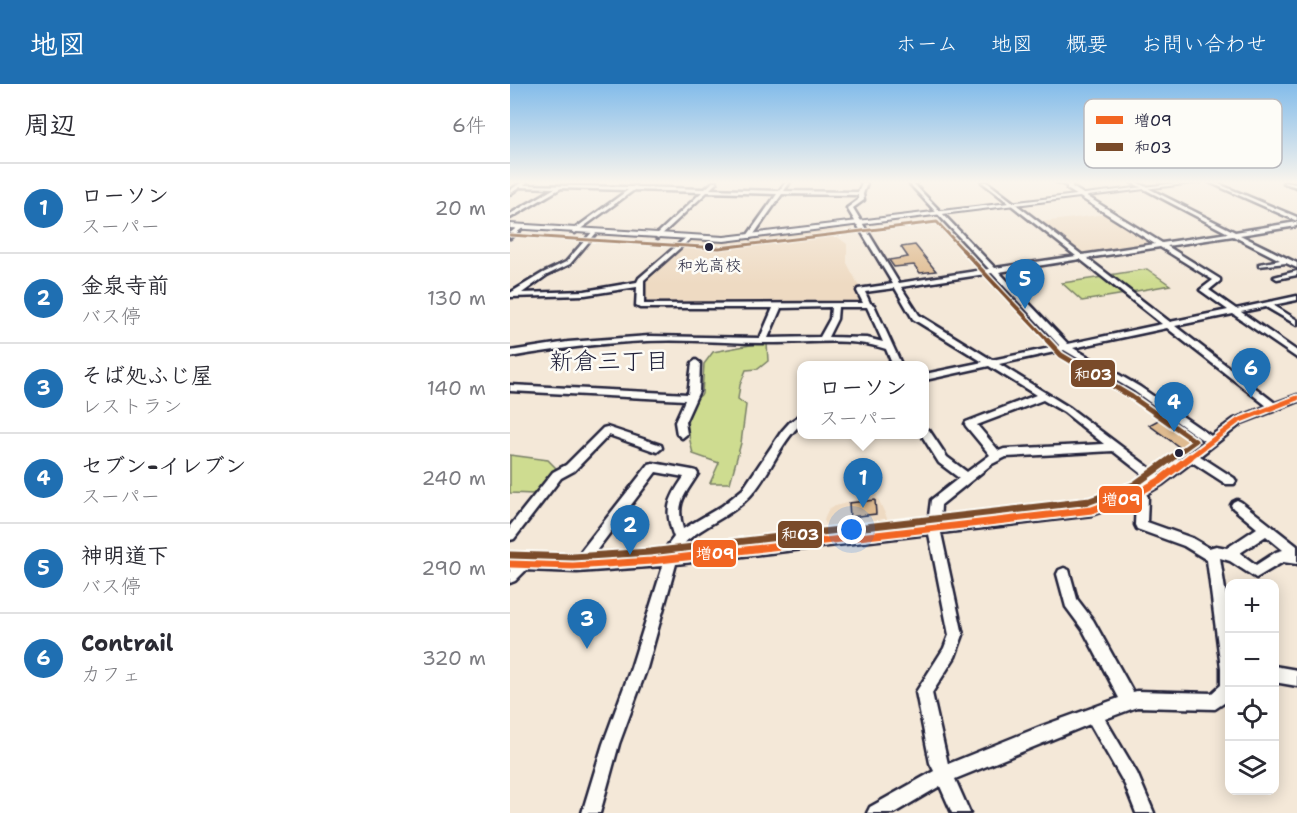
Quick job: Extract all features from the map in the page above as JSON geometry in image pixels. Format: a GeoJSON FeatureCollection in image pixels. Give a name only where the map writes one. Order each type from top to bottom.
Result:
{"type":"FeatureCollection","features":[{"type":"Feature","properties":{"kind":"main road"},"geometry":{"type":"LineString","coordinates":[[510,226],[719,239],[916,216]]}},
{"type":"Feature","properties":{"kind":"street"},"geometry":{"type":"LineString","coordinates":[[574,231],[595,216]]}},
{"type":"Feature","properties":{"kind":"street"},"geometry":{"type":"LineString","coordinates":[[658,236],[679,216]]}},
{"type":"Feature","properties":{"kind":"street"},"geometry":{"type":"LineString","coordinates":[[750,237],[764,216]]}},
{"type":"Feature","properties":{"kind":"street"},"geometry":{"type":"LineString","coordinates":[[856,216],[916,317],[1067,410],[1159,481]]}},
{"type":"Feature","properties":{"kind":"street"},"geometry":{"type":"LineString","coordinates":[[943,216],[1067,348],[1137,389],[1211,441]]}},
{"type":"Feature","properties":{"kind":"street"},"geometry":{"type":"LineString","coordinates":[[1029,216],[1273,406]]}},
{"type":"Feature","properties":{"kind":"street"},"geometry":{"type":"LineString","coordinates":[[1114,216],[1218,280],[1204,290],[1297,355]]}},
{"type":"Feature","properties":{"kind":"street"},"geometry":{"type":"LineString","coordinates":[[1200,216],[1297,266]]}},
{"type":"Feature","properties":{"kind":"street"},"geometry":{"type":"LineString","coordinates":[[896,361],[870,305],[867,304],[861,291],[1297,224]]}},
{"type":"Feature","properties":{"kind":"street"},"geometry":{"type":"LineString","coordinates":[[510,236],[521,227]]}},
{"type":"Feature","properties":{"kind":"street"},"geometry":{"type":"LineString","coordinates":[[513,295],[545,274],[572,261],[594,232]]}},
{"type":"Feature","properties":{"kind":"street"},"geometry":{"type":"LineString","coordinates":[[688,238],[641,279],[640,306],[867,304]]}},
{"type":"Feature","properties":{"kind":"street"},"geometry":{"type":"LineString","coordinates":[[1261,265],[1287,261]]}},
{"type":"Feature","properties":{"kind":"street"},"geometry":{"type":"LineString","coordinates":[[1277,277],[1297,273]]}},
{"type":"Feature","properties":{"kind":"street"},"geometry":{"type":"LineString","coordinates":[[513,295],[585,292],[641,284]]}},
{"type":"Feature","properties":{"kind":"street"},"geometry":{"type":"LineString","coordinates":[[929,376],[1297,298]]}},
{"type":"Feature","properties":{"kind":"street"},"geometry":{"type":"LineString","coordinates":[[1266,304],[1297,323]]}},
{"type":"Feature","properties":{"kind":"street"},"geometry":{"type":"LineString","coordinates":[[763,341],[778,305]]}},
{"type":"Feature","properties":{"kind":"street"},"geometry":{"type":"LineString","coordinates":[[823,339],[833,324],[836,310],[834,305]]}},
{"type":"Feature","properties":{"kind":"street"},"geometry":{"type":"LineString","coordinates":[[510,354],[568,344],[649,338],[763,341],[823,339],[871,341],[889,347]]}},
{"type":"Feature","properties":{"kind":"street"},"geometry":{"type":"LineString","coordinates":[[682,434],[680,422],[694,391],[696,363]]}},
{"type":"Feature","properties":{"kind":"street"},"geometry":{"type":"LineString","coordinates":[[510,388],[692,397]]}},
{"type":"Feature","properties":{"kind":"street"},"geometry":{"type":"LineString","coordinates":[[997,456],[970,424],[1044,396]]}},
{"type":"Feature","properties":{"kind":"street"},"geometry":{"type":"LineString","coordinates":[[510,564],[577,566],[668,559],[1092,510],[1138,493],[1159,481],[1238,421],[1292,400],[1297,408]]}},
{"type":"Feature","properties":{"kind":"street"},"geometry":{"type":"LineString","coordinates":[[591,813],[611,744],[639,668],[670,548],[680,537],[724,510],[746,493],[778,448],[787,429],[797,420]]}},
{"type":"Feature","properties":{"kind":"street"},"geometry":{"type":"LineString","coordinates":[[510,535],[557,475],[570,468],[607,431],[657,448]]}},
{"type":"Feature","properties":{"kind":"street"},"geometry":{"type":"LineString","coordinates":[[928,439],[943,460],[967,478]]}},
{"type":"Feature","properties":{"kind":"street"},"geometry":{"type":"LineString","coordinates":[[961,813],[939,763],[924,692],[950,652],[956,635],[934,528],[935,503],[997,456],[1013,451],[1060,452],[1115,447]]}},
{"type":"Feature","properties":{"kind":"street"},"geometry":{"type":"LineString","coordinates":[[1192,456],[1230,481]]}},
{"type":"Feature","properties":{"kind":"street"},"geometry":{"type":"LineString","coordinates":[[577,566],[622,504],[653,467],[692,474],[673,502],[671,509],[680,537]]}},
{"type":"Feature","properties":{"kind":"street"},"geometry":{"type":"LineString","coordinates":[[1138,493],[1142,497],[1141,525],[1188,542],[1210,553],[1213,557],[1225,640]]}},
{"type":"Feature","properties":{"kind":"street"},"geometry":{"type":"LineString","coordinates":[[1237,505],[1297,556]]}},
{"type":"Feature","properties":{"kind":"street"},"geometry":{"type":"LineString","coordinates":[[1228,554],[1266,529]]}},
{"type":"Feature","properties":{"kind":"street"},"geometry":{"type":"LineString","coordinates":[[1210,553],[1214,551],[1228,554],[1256,572],[1281,556],[1297,556]]}},
{"type":"Feature","properties":{"kind":"street"},"geometry":{"type":"LineString","coordinates":[[510,577],[524,564]]}},
{"type":"Feature","properties":{"kind":"street"},"geometry":{"type":"LineString","coordinates":[[1064,574],[1071,602],[1088,625],[1130,702]]}},
{"type":"Feature","properties":{"kind":"street"},"geometry":{"type":"LineString","coordinates":[[1279,675],[1297,678]]}},
{"type":"Feature","properties":{"kind":"street"},"geometry":{"type":"LineString","coordinates":[[876,813],[945,774],[1042,734],[1137,699],[1215,701],[1229,687]]}},
{"type":"Feature","properties":{"kind":"street"},"geometry":{"type":"LineString","coordinates":[[1094,716],[1131,779],[1145,813]]}},
{"type":"Feature","properties":{"kind":"shaded area"},"geometry":{"type":"Polygon","coordinates":[[[1110,216],[1155,244],[1084,255],[1042,222],[1110,216]]]}},
{"type":"Feature","properties":{"kind":"shaded area"},"geometry":{"type":"Polygon","coordinates":[[[831,228],[835,235],[847,244],[847,263],[861,290],[864,302],[862,304],[643,304],[643,279],[686,241],[719,241],[831,228]]]}},
{"type":"Feature","properties":{"kind":"shaded area"},"geometry":{"type":"Polygon","coordinates":[[[876,494],[891,527],[830,534],[824,520],[829,508],[876,494]]]}},
{"type":"Feature","properties":{"kind":"green space"},"geometry":{"type":"Polygon","coordinates":[[[1147,269],[1170,285],[1131,292],[1109,275],[1147,269]]]}},
{"type":"Feature","properties":{"kind":"green space"},"geometry":{"type":"Polygon","coordinates":[[[1103,277],[1125,294],[1082,301],[1062,283],[1103,277]]]}},
{"type":"Feature","properties":{"kind":"green space"},"geometry":{"type":"Polygon","coordinates":[[[767,343],[768,361],[758,369],[746,370],[740,385],[738,399],[746,405],[741,443],[730,483],[710,483],[719,463],[693,454],[687,422],[691,407],[702,394],[704,364],[713,352],[767,343]]]}},
{"type":"Feature","properties":{"kind":"green space"},"geometry":{"type":"Polygon","coordinates":[[[510,455],[548,460],[556,468],[534,494],[510,493],[510,455]]]}},
{"type":"Feature","properties":{"kind":"building"},"geometry":{"type":"Polygon","coordinates":[[[915,245],[936,271],[920,273],[914,265],[894,267],[889,260],[908,257],[901,247],[915,245]]]}},
{"type":"Feature","properties":{"kind":"building"},"geometry":{"type":"Polygon","coordinates":[[[1166,416],[1197,439],[1182,449],[1149,425],[1166,416]]]}},
{"type":"Feature","properties":{"kind":"building"},"geometry":{"type":"Polygon","coordinates":[[[875,500],[876,514],[850,517],[849,503],[875,500]]]}},
{"type":"Feature","properties":{"kind":"transit line","name":"和03"},"geometry":{"type":"LineString","coordinates":[[510,235],[719,248],[937,222],[1061,355],[1132,397],[1195,441],[1134,485],[1090,501],[650,552],[573,557],[510,555]]}},
{"type":"Feature","properties":{"kind":"transit line","name":"増09"},"geometry":{"type":"LineString","coordinates":[[510,564],[573,566],[651,561],[1092,510],[1138,493],[1159,481],[1238,421],[1297,398]]}},
{"type":"Feature","properties":{"kind":"place","name":"和光高校"},"geometry":{"type":"Point","coordinates":[709,247]}},
{"type":"Feature","properties":{"kind":"place","name":"神明道下"},"geometry":{"type":"Point","coordinates":[1025,309]}},
{"type":"Feature","properties":{"kind":"place","name":"Contrail"},"geometry":{"type":"Point","coordinates":[1251,398]}},
{"type":"Feature","properties":{"kind":"place","name":"セブン-イレブン"},"geometry":{"type":"Point","coordinates":[1174,432]}},
{"type":"Feature","properties":{"kind":"place","name":"ローソン"},"geometry":{"type":"Point","coordinates":[863,508]}},
{"type":"Feature","properties":{"kind":"place","name":"金泉寺前"},"geometry":{"type":"Point","coordinates":[630,555]}},
{"type":"Feature","properties":{"kind":"place","name":"そば処ふじ屋"},"geometry":{"type":"Point","coordinates":[587,649]}},
{"type":"Feature","properties":{"kind":"district","name":"新倉三丁目"},"geometry":{"type":"Point","coordinates":[609,361]}}]}
